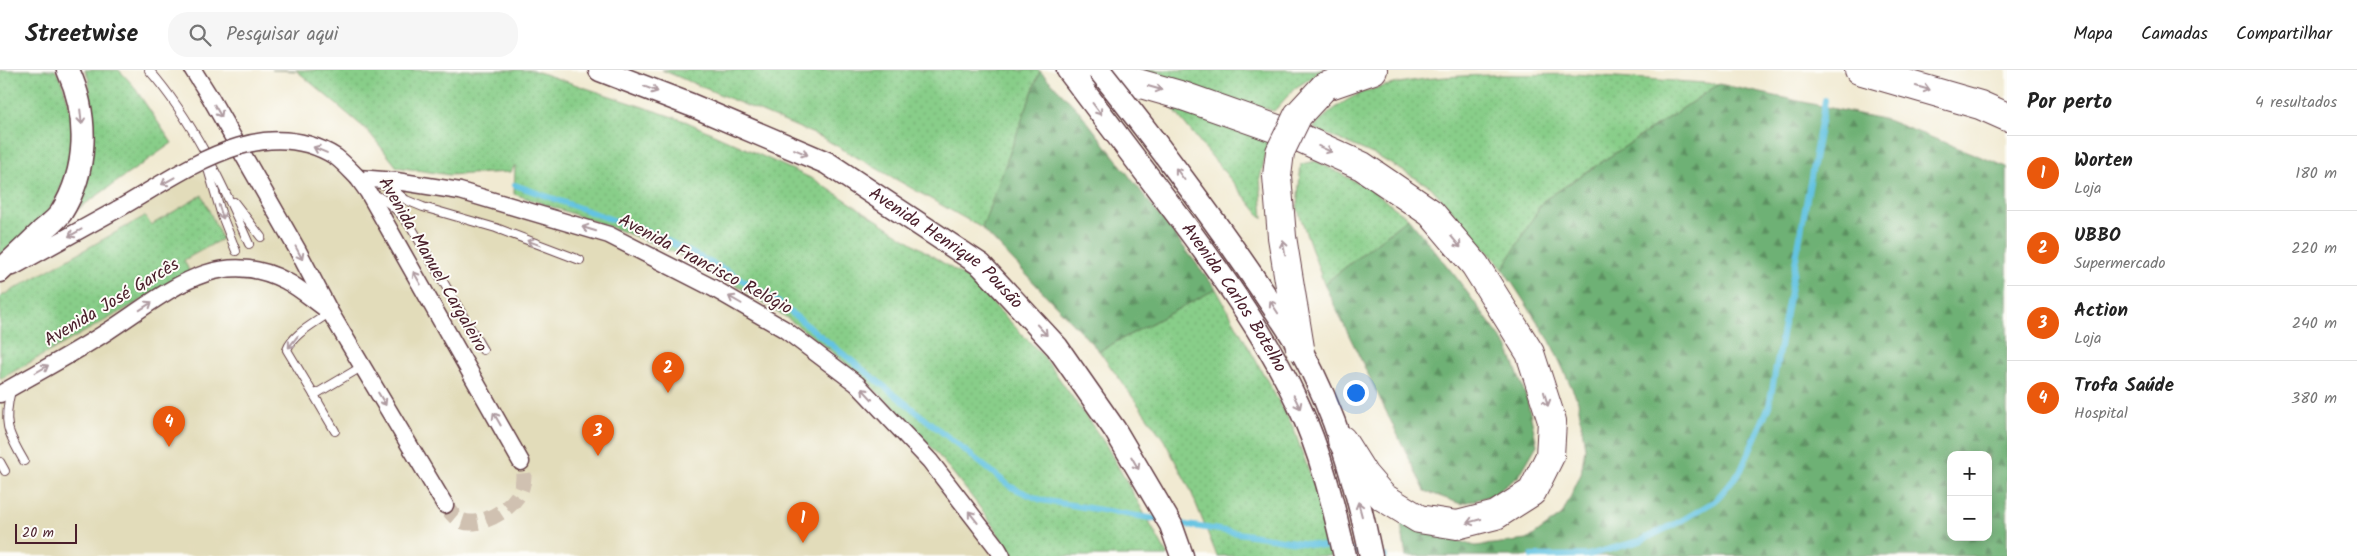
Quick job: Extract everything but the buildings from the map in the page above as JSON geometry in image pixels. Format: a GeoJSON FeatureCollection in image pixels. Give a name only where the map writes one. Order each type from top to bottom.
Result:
{"type":"FeatureCollection","features":[{"type":"Feature","properties":{"kind":"highway"},"geometry":{"type":"LineString","coordinates":[[1092,70],[1183,96],[1294,135],[1362,166],[1431,213],[1475,265],[1530,353],[1552,421],[1550,456],[1532,492],[1496,515],[1457,525],[1419,519],[1383,497],[1364,474],[1342,440]]}},
{"type":"Feature","properties":{"kind":"highway"},"geometry":{"type":"LineString","coordinates":[[1300,348],[1282,236],[1277,176],[1280,152],[1298,115],[1324,88],[1373,70]]}},
{"type":"Feature","properties":{"kind":"highway"},"geometry":{"type":"LineString","coordinates":[[1859,70],[1980,105],[2007,117]]}},
{"type":"Feature","properties":{"kind":"main road"},"geometry":{"type":"LineString","coordinates":[[0,272],[60,214],[77,180],[83,148],[82,113],[68,70]]}},
{"type":"Feature","properties":{"kind":"main road","name":"Avenida Carlos Botelho"},"geometry":{"type":"LineString","coordinates":[[1068,70],[1206,253],[1240,302],[1273,357],[1298,404],[1314,445],[1329,489],[1345,556]]}},
{"type":"Feature","properties":{"kind":"main road","name":"Avenida Carlos Botelho"},"geometry":{"type":"LineString","coordinates":[[1099,70],[1239,253],[1300,348],[1328,403],[1342,440],[1371,556]]}},
{"type":"Feature","properties":{"kind":"main road","name":"Avenida Henrique Pousão"},"geometry":{"type":"LineString","coordinates":[[602,71],[691,105],[827,163],[981,265],[1057,347],[1115,430],[1171,525],[1182,556]]}},
{"type":"Feature","properties":{"kind":"street","name":"Avenida José Garcês"},"geometry":{"type":"LineString","coordinates":[[193,70],[297,249],[330,312],[445,505]]}},
{"type":"Feature","properties":{"kind":"street","name":"Avenida Manuel Cargaleiro"},"geometry":{"type":"LineString","coordinates":[[0,272],[222,151],[245,143],[268,140],[292,141],[317,148],[337,158],[358,178],[368,192],[521,462]]}},
{"type":"Feature","properties":{"kind":"street","name":"Avenida Francisco Relógio"},"geometry":{"type":"LineString","coordinates":[[358,178],[460,191],[609,235],[713,288],[784,329],[864,391],[930,461],[998,548],[1002,556]]}},
{"type":"Feature","properties":{"kind":"street","name":"Avenida José Garcês"},"geometry":{"type":"LineString","coordinates":[[6,390],[105,333],[180,284],[198,275],[212,271],[254,270],[271,274],[288,282],[330,312]]}},
{"type":"Feature","properties":{"kind":"lane"},"geometry":{"type":"LineString","coordinates":[[149,70],[176,105],[202,148],[225,190],[249,244]]}},
{"type":"Feature","properties":{"kind":"lane"},"geometry":{"type":"LineString","coordinates":[[202,148],[222,216],[236,251]]}},
{"type":"Feature","properties":{"kind":"lane"},"geometry":{"type":"LineString","coordinates":[[381,180],[406,200],[423,207],[496,228],[580,260]]}},
{"type":"Feature","properties":{"kind":"lane"},"geometry":{"type":"LineString","coordinates":[[225,190],[261,237]]}},
{"type":"Feature","properties":{"kind":"lane"},"geometry":{"type":"LineString","coordinates":[[368,192],[387,201],[402,215],[413,230],[483,350]]}},
{"type":"Feature","properties":{"kind":"lane"},"geometry":{"type":"LineString","coordinates":[[330,312],[293,340],[287,350],[335,431]]}},
{"type":"Feature","properties":{"kind":"lane"},"geometry":{"type":"LineString","coordinates":[[314,394],[363,366]]}},
{"type":"Feature","properties":{"kind":"lane"},"geometry":{"type":"LineString","coordinates":[[6,390],[6,420],[10,433],[24,460]]}},
{"type":"Feature","properties":{"kind":"lane"},"geometry":{"type":"LineString","coordinates":[[0,462],[6,471]]}},
{"type":"Feature","properties":{"kind":"shaded area"},"geometry":{"type":"Polygon","coordinates":[[[292,141],[381,180],[609,235],[713,288],[857,384],[1002,556],[0,556],[0,274],[222,151],[292,141]]]}},
{"type":"Feature","properties":{"kind":"green space"},"geometry":{"type":"Polygon","coordinates":[[[0,70],[55,70],[62,83],[68,102],[73,136],[66,170],[54,202],[37,224],[0,255],[0,70]]]}},
{"type":"Feature","properties":{"kind":"green space"},"geometry":{"type":"Polygon","coordinates":[[[85,70],[119,70],[132,84],[172,143],[78,209],[92,149],[89,80],[85,70]]]}},
{"type":"Feature","properties":{"kind":"green space"},"geometry":{"type":"Polygon","coordinates":[[[272,70],[532,70],[685,121],[815,180],[971,281],[1044,357],[1106,445],[1168,556],[1010,556],[995,529],[977,504],[935,451],[903,417],[831,351],[793,322],[752,295],[712,271],[670,251],[631,235],[514,194],[515,165],[511,172],[449,175],[397,167],[368,131],[297,71],[272,70]]]}},
{"type":"Feature","properties":{"kind":"green space"},"geometry":{"type":"Polygon","coordinates":[[[662,70],[1040,71],[982,228],[821,137],[662,70]]]}},
{"type":"Feature","properties":{"kind":"green space"},"geometry":{"type":"Polygon","coordinates":[[[1139,70],[1324,70],[1295,88],[1274,111],[1145,76],[1139,70]]]}},
{"type":"Feature","properties":{"kind":"green space"},"geometry":{"type":"Polygon","coordinates":[[[1040,71],[1080,112],[1216,289],[1099,351],[982,228],[1040,71]]]}},
{"type":"Feature","properties":{"kind":"green space"},"geometry":{"type":"Polygon","coordinates":[[[1573,74],[1719,84],[1543,201],[1503,269],[1431,187],[1377,156],[1313,128],[1325,116],[1347,100],[1362,92],[1394,84],[1445,77],[1573,74]]]}},
{"type":"Feature","properties":{"kind":"green space"},"geometry":{"type":"Polygon","coordinates":[[[1719,84],[1887,120],[2007,167],[2007,556],[1406,556],[1401,523],[1475,546],[1527,540],[1562,515],[1581,474],[1585,448],[1578,401],[1550,341],[1503,269],[1543,201],[1719,84]]]}},
{"type":"Feature","properties":{"kind":"green space"},"geometry":{"type":"Polygon","coordinates":[[[1172,108],[1270,136],[1260,178],[1263,219],[1172,108]]]}},
{"type":"Feature","properties":{"kind":"green space"},"geometry":{"type":"Polygon","coordinates":[[[1316,161],[1370,189],[1408,218],[1324,284],[1297,207],[1301,164],[1316,161]]]}},
{"type":"Feature","properties":{"kind":"green space"},"geometry":{"type":"Polygon","coordinates":[[[202,195],[222,239],[184,260],[190,273],[0,379],[0,297],[145,216],[151,225],[202,195]]]}},
{"type":"Feature","properties":{"kind":"green space"},"geometry":{"type":"Polygon","coordinates":[[[1408,218],[1456,277],[1508,348],[1527,399],[1537,445],[1519,476],[1493,495],[1461,504],[1425,491],[1324,284],[1408,218]]]}},
{"type":"Feature","properties":{"kind":"green space"},"geometry":{"type":"Polygon","coordinates":[[[1216,289],[1293,427],[1323,511],[1331,556],[1217,556],[1190,489],[1164,440],[1099,351],[1216,289]]]}},
{"type":"Feature","properties":{"kind":"waterway"},"geometry":{"type":"LineString","coordinates":[[1532,556],[1588,555],[1640,541],[1679,522],[1715,501],[1741,470],[1769,406],[1825,100]]}},
{"type":"Feature","properties":{"kind":"waterway"},"geometry":{"type":"LineString","coordinates":[[515,185],[658,236],[731,273],[779,303],[1011,487],[1041,500],[1162,520]]}},
{"type":"Feature","properties":{"kind":"waterway"},"geometry":{"type":"LineString","coordinates":[[1174,523],[1385,556]]}},
{"type":"Feature","properties":{"kind":"tunnel"},"geometry":{"type":"LineString","coordinates":[[445,505],[454,516],[462,521],[478,522],[495,515],[510,505],[520,492],[524,477],[521,462]]}},
{"type":"Feature","properties":{"kind":"place","name":"UBBO"},"geometry":{"type":"Point","coordinates":[668,393]}},
{"type":"Feature","properties":{"kind":"place","name":"Trofa Saúde"},"geometry":{"type":"Point","coordinates":[169,447]}},
{"type":"Feature","properties":{"kind":"place","name":"Action"},"geometry":{"type":"Point","coordinates":[598,456]}},
{"type":"Feature","properties":{"kind":"place","name":"Worten"},"geometry":{"type":"Point","coordinates":[803,543]}}]}
